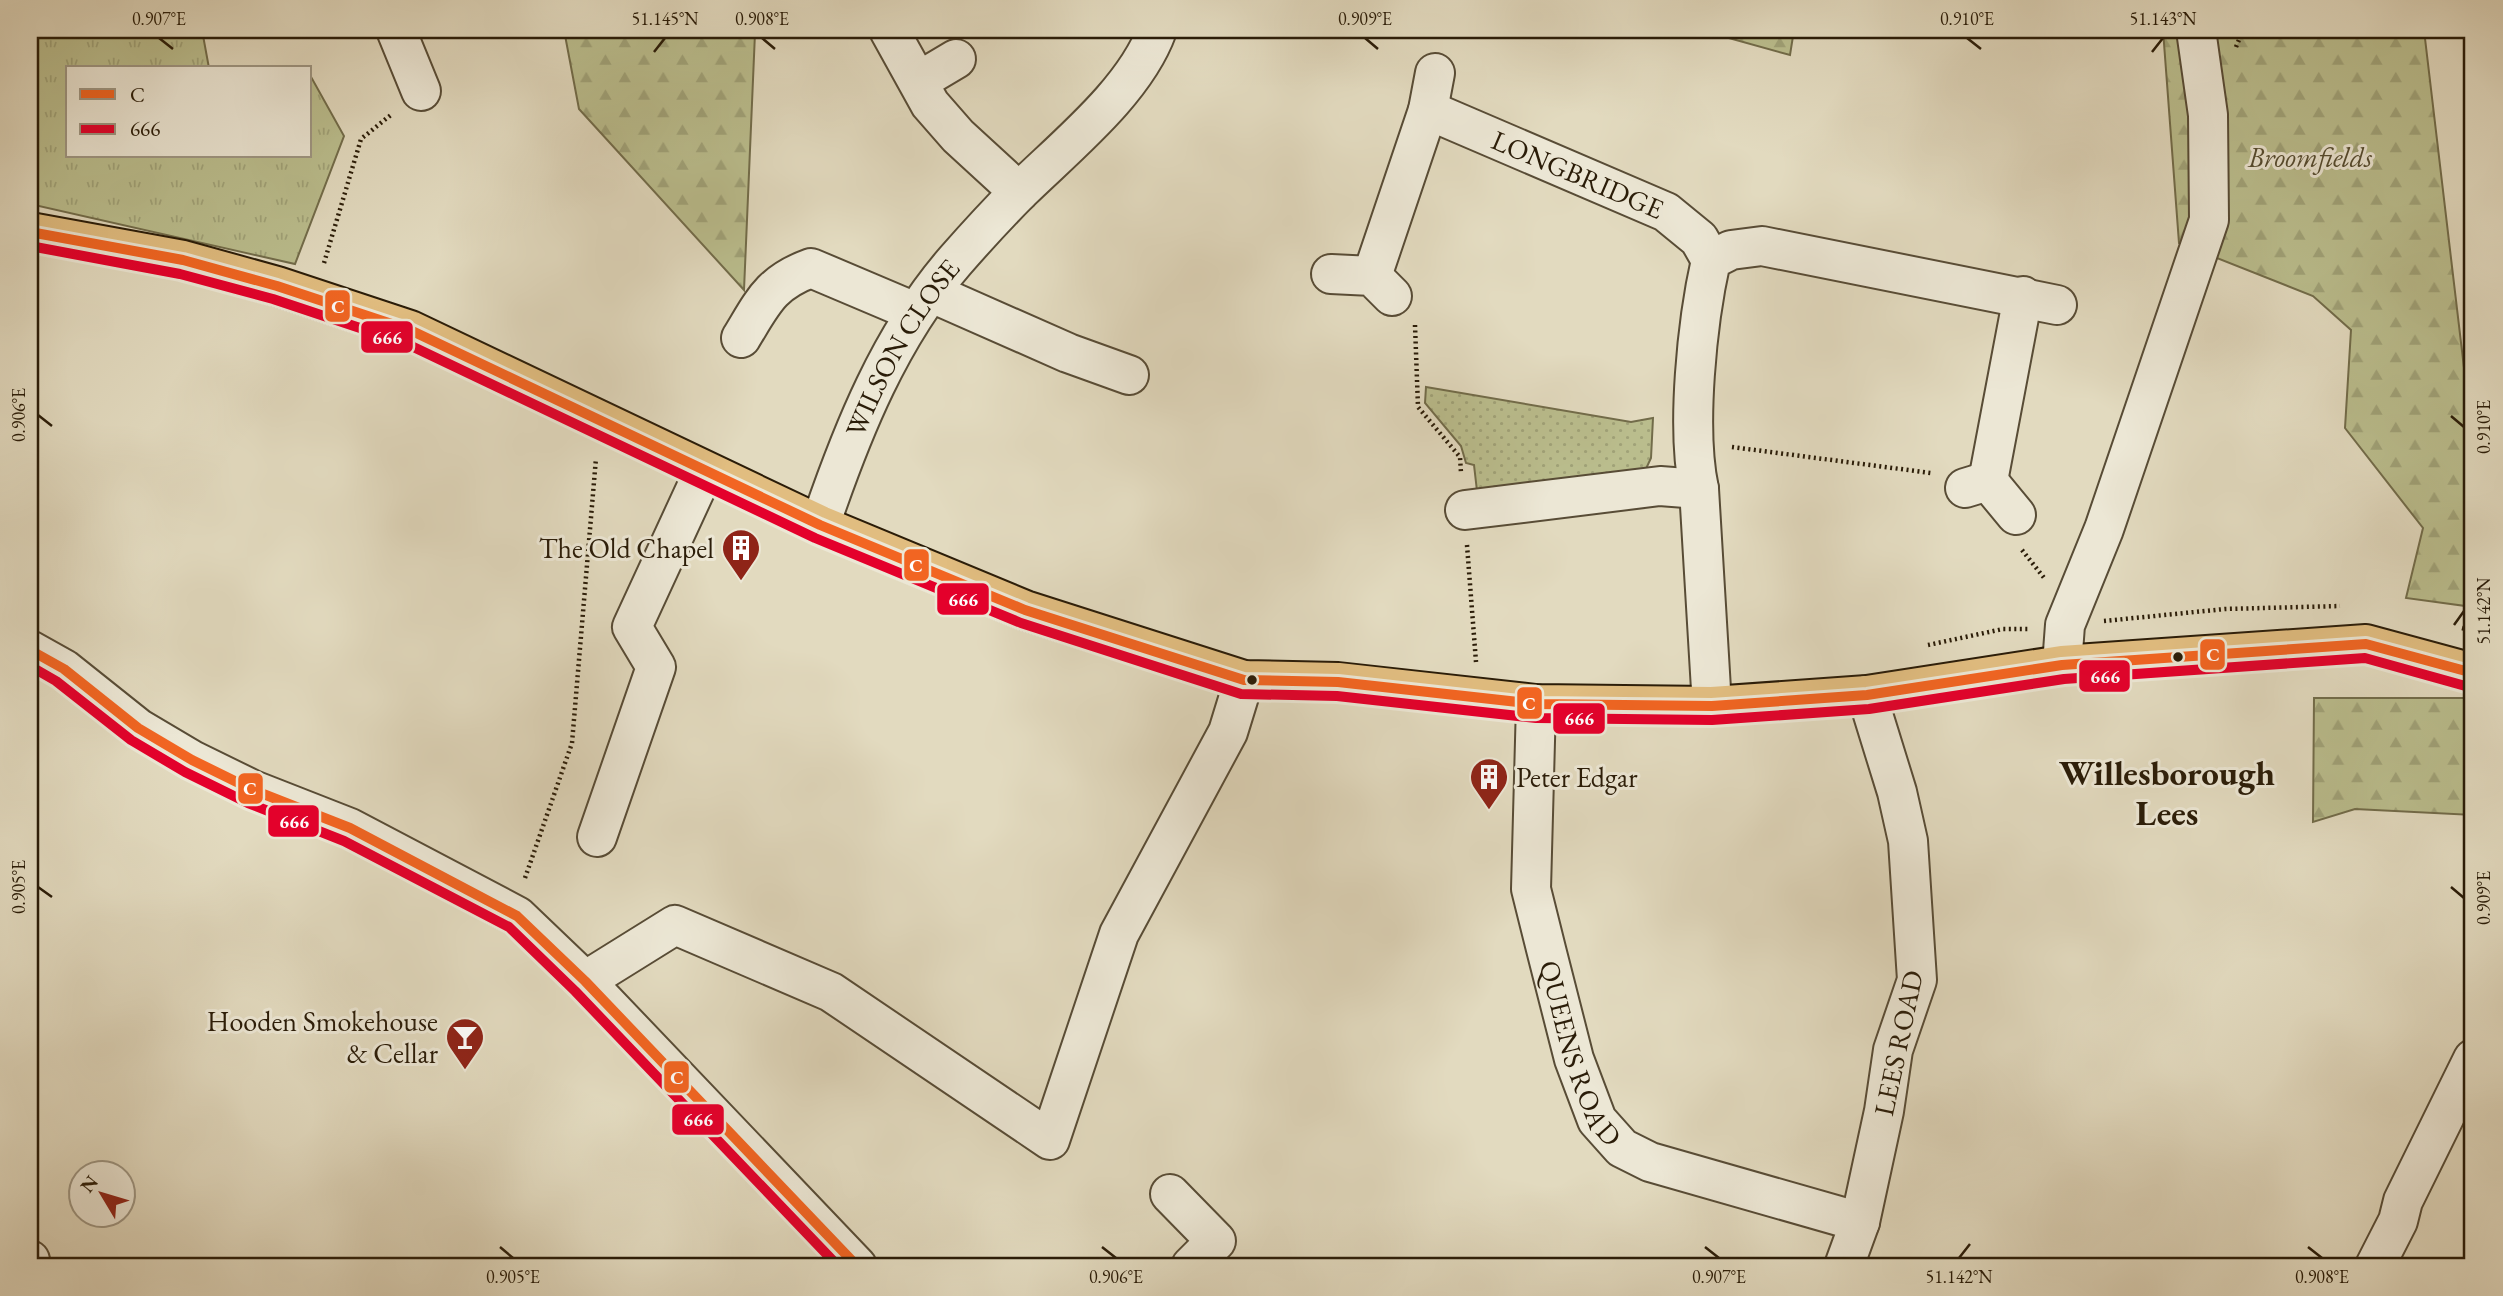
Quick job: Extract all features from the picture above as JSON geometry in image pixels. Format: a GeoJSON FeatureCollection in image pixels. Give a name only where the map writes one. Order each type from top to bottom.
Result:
{"type":"FeatureCollection","features":[{"type":"Feature","properties":{"kind":"main road"},"geometry":{"type":"LineString","coordinates":[[30,232],[183,261],[410,330],[820,524],[1025,610],[1244,680],[1338,682],[1536,704],[1712,706],[1867,695],[2063,665],[2367,644],[2473,673]]}},
{"type":"Feature","properties":{"kind":"street"},"geometry":{"type":"LineString","coordinates":[[396,30],[421,91]]}},
{"type":"Feature","properties":{"kind":"street"},"geometry":{"type":"LineString","coordinates":[[889,30],[930,104],[958,136],[1019,192]]}},
{"type":"Feature","properties":{"kind":"street","name":"WILSON CLOSE"},"geometry":{"type":"LineString","coordinates":[[820,524],[872,391],[923,302],[954,262],[1019,192],[1119,92],[1157,30]]}},
{"type":"Feature","properties":{"kind":"street"},"geometry":{"type":"LineString","coordinates":[[2063,665],[2051,627],[2104,529],[2209,220],[2208,116],[2196,30]]}},
{"type":"Feature","properties":{"kind":"street"},"geometry":{"type":"LineString","coordinates":[[919,81],[956,59]]}},
{"type":"Feature","properties":{"kind":"street","name":"LONGBRIDGE"},"geometry":{"type":"LineString","coordinates":[[1382,286],[1431,91],[1666,212],[1699,239],[1711,260]]}},
{"type":"Feature","properties":{"kind":"street"},"geometry":{"type":"LineString","coordinates":[[1712,706],[1701,304],[1711,260],[1731,250],[1762,246],[2040,300],[1975,484],[2016,515]]}},
{"type":"Feature","properties":{"kind":"street"},"geometry":{"type":"LineString","coordinates":[[741,338],[765,298],[786,277],[811,268],[923,302],[1129,375]]}},
{"type":"Feature","properties":{"kind":"street"},"geometry":{"type":"LineString","coordinates":[[1331,274],[1382,286]]}},
{"type":"Feature","properties":{"kind":"street"},"geometry":{"type":"LineString","coordinates":[[597,837],[656,667],[632,627],[704,471]]}},
{"type":"Feature","properties":{"kind":"street"},"geometry":{"type":"LineString","coordinates":[[1465,510],[1660,486],[1704,471]]}},
{"type":"Feature","properties":{"kind":"street"},"geometry":{"type":"LineString","coordinates":[[30,650],[64,669],[138,728],[192,760],[253,790],[350,828],[508,910],[585,981],[857,1266]]}},
{"type":"Feature","properties":{"kind":"street"},"geometry":{"type":"LineString","coordinates":[[585,981],[675,925],[831,992],[1049,1140],[1118,934],[1228,732],[1244,680]]}},
{"type":"Feature","properties":{"kind":"street","name":"LEES ROAD"},"geometry":{"type":"LineString","coordinates":[[1844,1266],[1860,1222],[1894,1050],[1917,981],[1908,841],[1897,792],[1867,695]]}},
{"type":"Feature","properties":{"kind":"street","name":"QUEENS ROAD"},"geometry":{"type":"LineString","coordinates":[[1536,704],[1531,889],[1574,1059],[1597,1121],[1622,1148],[1650,1162],[1860,1222]]}},
{"type":"Feature","properties":{"kind":"street"},"geometry":{"type":"LineString","coordinates":[[2375,1266],[2398,1221],[2403,1201],[2473,1059]]}},
{"type":"Feature","properties":{"kind":"street"},"geometry":{"type":"LineString","coordinates":[[1170,1194],[1216,1241],[1191,1266]]}},
{"type":"Feature","properties":{"kind":"street"},"geometry":{"type":"LineString","coordinates":[[30,1260],[32,1266]]}},
{"type":"Feature","properties":{"kind":"path"},"geometry":{"type":"LineString","coordinates":[[327,303],[318,284],[361,139],[421,91]]}},
{"type":"Feature","properties":{"kind":"path"},"geometry":{"type":"LineString","coordinates":[[1382,286],[1414,302],[1419,407],[1460,457],[1477,673],[1467,697]]}},
{"type":"Feature","properties":{"kind":"path"},"geometry":{"type":"LineString","coordinates":[[508,910],[521,888],[572,743],[600,422]]}},
{"type":"Feature","properties":{"kind":"path"},"geometry":{"type":"LineString","coordinates":[[1704,471],[1720,443],[1737,448],[1933,474],[1975,484]]}},
{"type":"Feature","properties":{"kind":"path"},"geometry":{"type":"LineString","coordinates":[[1926,645],[2003,629],[2051,627],[2065,605],[2010,536],[2016,515]]}},
{"type":"Feature","properties":{"kind":"green space"},"geometry":{"type":"Polygon","coordinates":[[[30,30],[202,30],[209,66],[66,66],[66,158],[312,158],[312,79],[344,136],[295,264],[30,204],[30,30]]]}},
{"type":"Feature","properties":{"kind":"green space"},"geometry":{"type":"Polygon","coordinates":[[[564,30],[759,30],[755,33],[744,290],[579,109],[564,30]]]}},
{"type":"Feature","properties":{"kind":"green space"},"geometry":{"type":"Polygon","coordinates":[[[1700,30],[1794,30],[1790,55],[1700,30]]]}},
{"type":"Feature","properties":{"kind":"green space","name":"Broomfields"},"geometry":{"type":"Polygon","coordinates":[[[2163,30],[2424,30],[2473,444],[2473,607],[2406,598],[2423,528],[2345,428],[2351,330],[2313,296],[2179,243],[2163,30]]]}},
{"type":"Feature","properties":{"kind":"green space"},"geometry":{"type":"Polygon","coordinates":[[[1426,387],[1631,422],[1653,418],[1651,458],[1644,473],[1477,491],[1474,465],[1466,463],[1461,446],[1425,403],[1426,387]]]}},
{"type":"Feature","properties":{"kind":"green space"},"geometry":{"type":"Polygon","coordinates":[[[2314,698],[2473,698],[2473,815],[2355,809],[2313,822],[2314,698]]]}},
{"type":"Feature","properties":{"kind":"transit line","name":"C"},"geometry":{"type":"LineString","coordinates":[[30,232],[183,260],[277,286],[410,330],[820,525],[1025,610],[1244,680],[1338,682],[1536,704],[1712,706],[1867,695],[2062,665],[2366,644],[2473,673]]}},
{"type":"Feature","properties":{"kind":"transit line","name":"666"},"geometry":{"type":"LineString","coordinates":[[30,246],[180,274],[273,299],[405,343],[815,538],[1021,623],[1241,694],[1337,696],[1536,718],[1712,720],[1869,709],[2064,679],[2365,658],[2469,687]]}},
{"type":"Feature","properties":{"kind":"transit line","name":"C"},"geometry":{"type":"LineString","coordinates":[[30,650],[64,669],[138,728],[192,760],[253,790],[350,828],[517,916],[585,981],[857,1266]]}},
{"type":"Feature","properties":{"kind":"transit line","name":"666"},"geometry":{"type":"LineString","coordinates":[[30,666],[56,681],[131,740],[185,772],[248,803],[344,841],[509,927],[575,991],[838,1266]]}},
{"type":"Feature","properties":{"kind":"place","name":"The Old Chapel"},"geometry":{"type":"Point","coordinates":[741,582]}},
{"type":"Feature","properties":{"kind":"place","name":"Peter Edgar"},"geometry":{"type":"Point","coordinates":[1489,811]}},
{"type":"Feature","properties":{"kind":"place","name":"Hooden Smokehouse & Cellar"},"geometry":{"type":"Point","coordinates":[465,1071]}},
{"type":"Feature","properties":{"kind":"district","name":"Willesborough Lees"},"geometry":{"type":"Point","coordinates":[2167,792]}}]}
